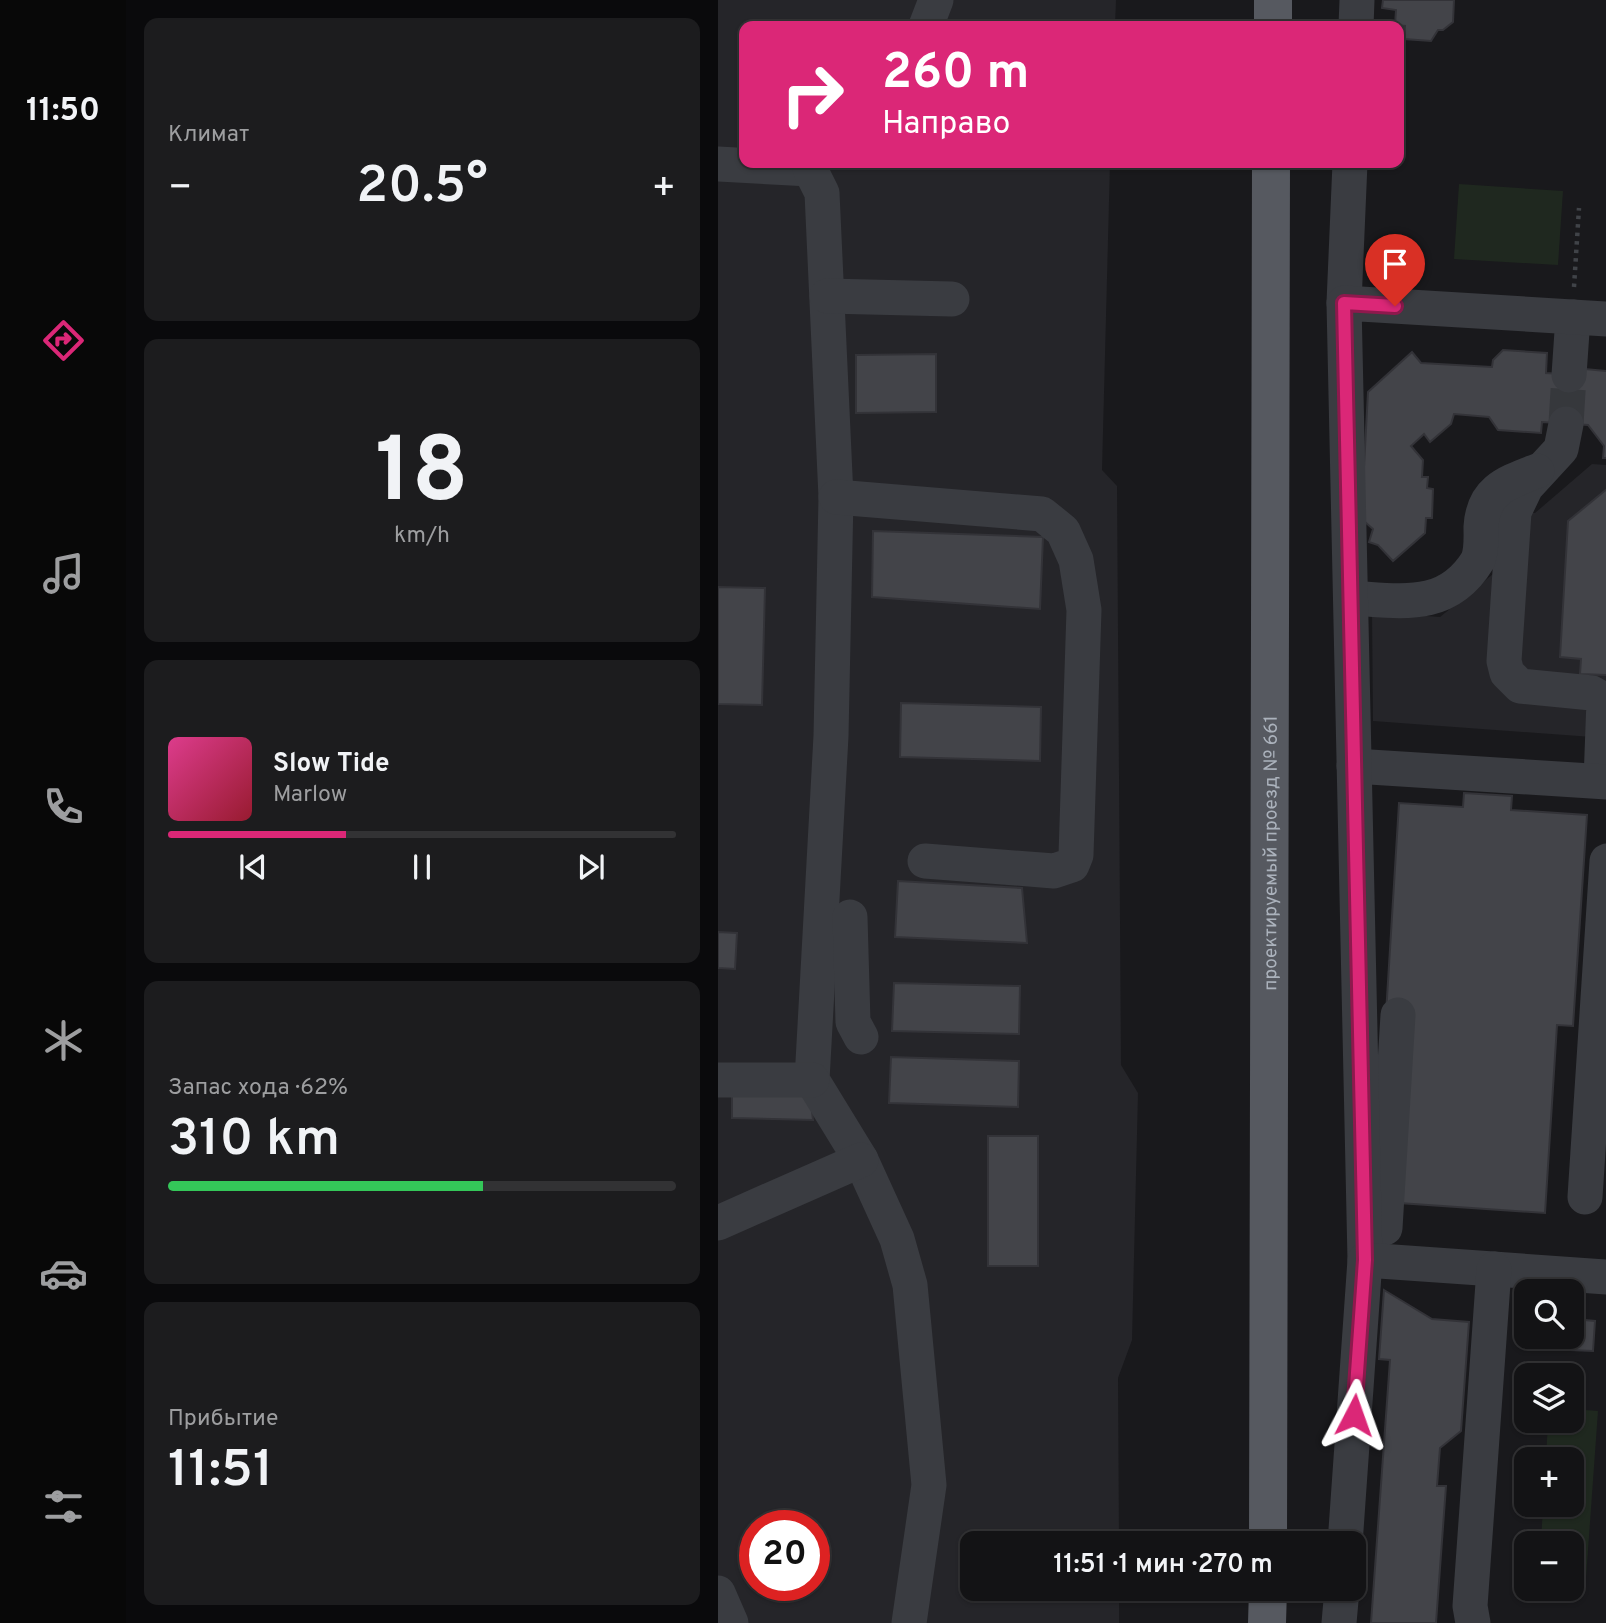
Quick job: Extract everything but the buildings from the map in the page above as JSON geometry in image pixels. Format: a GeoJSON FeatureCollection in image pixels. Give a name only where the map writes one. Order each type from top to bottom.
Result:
{"type":"FeatureCollection","features":[{"type":"Feature","properties":{"kind":"main road"},"geometry":{"type":"LineString","coordinates":[[1273,0],[1273,21]]}},
{"type":"Feature","properties":{"kind":"main road","name":"проектируемый проезд № 661"},"geometry":{"type":"LineString","coordinates":[[1268,1531],[1271,168]]}},
{"type":"Feature","properties":{"kind":"main road"},"geometry":{"type":"LineString","coordinates":[[1268,1601],[1268,1623]]}},
{"type":"Feature","properties":{"kind":"lane"},"geometry":{"type":"LineString","coordinates":[[928,21],[936,0]]}},
{"type":"Feature","properties":{"kind":"lane"},"geometry":{"type":"LineString","coordinates":[[1356,21],[1357,0]]}},
{"type":"Feature","properties":{"kind":"lane"},"geometry":{"type":"LineString","coordinates":[[718,164],[739,164]]}},
{"type":"Feature","properties":{"kind":"lane"},"geometry":{"type":"LineString","coordinates":[[814,168],[822,193],[836,497],[831,736],[850,917],[853,1022],[862,1037]]}},
{"type":"Feature","properties":{"kind":"lane"},"geometry":{"type":"LineString","coordinates":[[1350,168],[1344,303],[1354,766],[1374,1261]]}},
{"type":"Feature","properties":{"kind":"lane"},"geometry":{"type":"LineString","coordinates":[[827,296],[952,299]]}},
{"type":"Feature","properties":{"kind":"lane"},"geometry":{"type":"LineString","coordinates":[[1344,303],[1590,318],[1568,374]]}},
{"type":"Feature","properties":{"kind":"lane"},"geometry":{"type":"LineString","coordinates":[[1354,766],[1604,782],[1604,701],[1592,693],[1520,686],[1507,673],[1504,661],[1514,512],[1521,493],[1561,449],[1566,424]]}},
{"type":"Feature","properties":{"kind":"lane"},"geometry":{"type":"LineString","coordinates":[[1351,598],[1418,601],[1443,594],[1478,560],[1482,513],[1492,492],[1502,484],[1544,468]]}},
{"type":"Feature","properties":{"kind":"lane"},"geometry":{"type":"LineString","coordinates":[[836,497],[1042,514],[1063,531],[1076,561],[1084,610],[1076,855],[1073,865],[1054,871],[925,860]]}},
{"type":"Feature","properties":{"kind":"lane"},"geometry":{"type":"LineString","coordinates":[[1585,1197],[1606,861]]}},
{"type":"Feature","properties":{"kind":"lane"},"geometry":{"type":"LineString","coordinates":[[850,917],[812,1080],[862,1160],[897,1239],[910,1285],[929,1485],[909,1623]]}},
{"type":"Feature","properties":{"kind":"lane"},"geometry":{"type":"LineString","coordinates":[[1346,1531],[1398,1015]]}},
{"type":"Feature","properties":{"kind":"lane"},"geometry":{"type":"LineString","coordinates":[[718,1080],[812,1080]]}},
{"type":"Feature","properties":{"kind":"lane"},"geometry":{"type":"LineString","coordinates":[[718,1223],[862,1160]]}},
{"type":"Feature","properties":{"kind":"lane"},"geometry":{"type":"LineString","coordinates":[[1374,1261],[1606,1277]]}},
{"type":"Feature","properties":{"kind":"lane"},"geometry":{"type":"LineString","coordinates":[[1473,1623],[1470,1606],[1494,1269]]}},
{"type":"Feature","properties":{"kind":"lane"},"geometry":{"type":"LineString","coordinates":[[718,1593],[731,1623]]}},
{"type":"Feature","properties":{"kind":"lane"},"geometry":{"type":"LineString","coordinates":[[1339,1623],[1341,1601]]}},
{"type":"Feature","properties":{"kind":"path"},"geometry":{"type":"LineString","coordinates":[[1579,208],[1590,318]]}},
{"type":"Feature","properties":{"kind":"shaded area"},"geometry":{"type":"Polygon","coordinates":[[[718,0],[1116,0],[1115,21],[739,21],[739,168],[1110,168],[1102,470],[1117,486],[1121,1065],[1138,1093],[1132,1340],[1118,1378],[1119,1531],[960,1531],[960,1601],[1119,1601],[1119,1623],[718,1623],[718,0]]]}},
{"type":"Feature","properties":{"kind":"shaded area"},"geometry":{"type":"Polygon","coordinates":[[[1459,184],[1563,191],[1558,265],[1454,259],[1459,184]]]}},
{"type":"Feature","properties":{"kind":"shaded area"},"geometry":{"type":"Polygon","coordinates":[[[1592,464],[1606,465],[1606,738],[1373,721],[1372,612],[1440,617],[1498,570],[1502,511],[1535,513],[1592,464]]]}},
{"type":"Feature","properties":{"kind":"shaded area"},"geometry":{"type":"Polygon","coordinates":[[[1584,1410],[1598,1411],[1586,1578],[1584,1531],[1542,1531],[1542,1517],[1584,1517],[1584,1447],[1547,1447],[1547,1433],[1584,1433],[1584,1410]]]}},
{"type":"Feature","properties":{"kind":"tunnel"},"geometry":{"type":"LineString","coordinates":[[1566,424],[1569,375]]}},
{"type":"Feature","properties":{"kind":"route"},"geometry":{"type":"LineString","coordinates":[[1354,1415],[1365,1260],[1344,303],[1395,306]]}}]}
